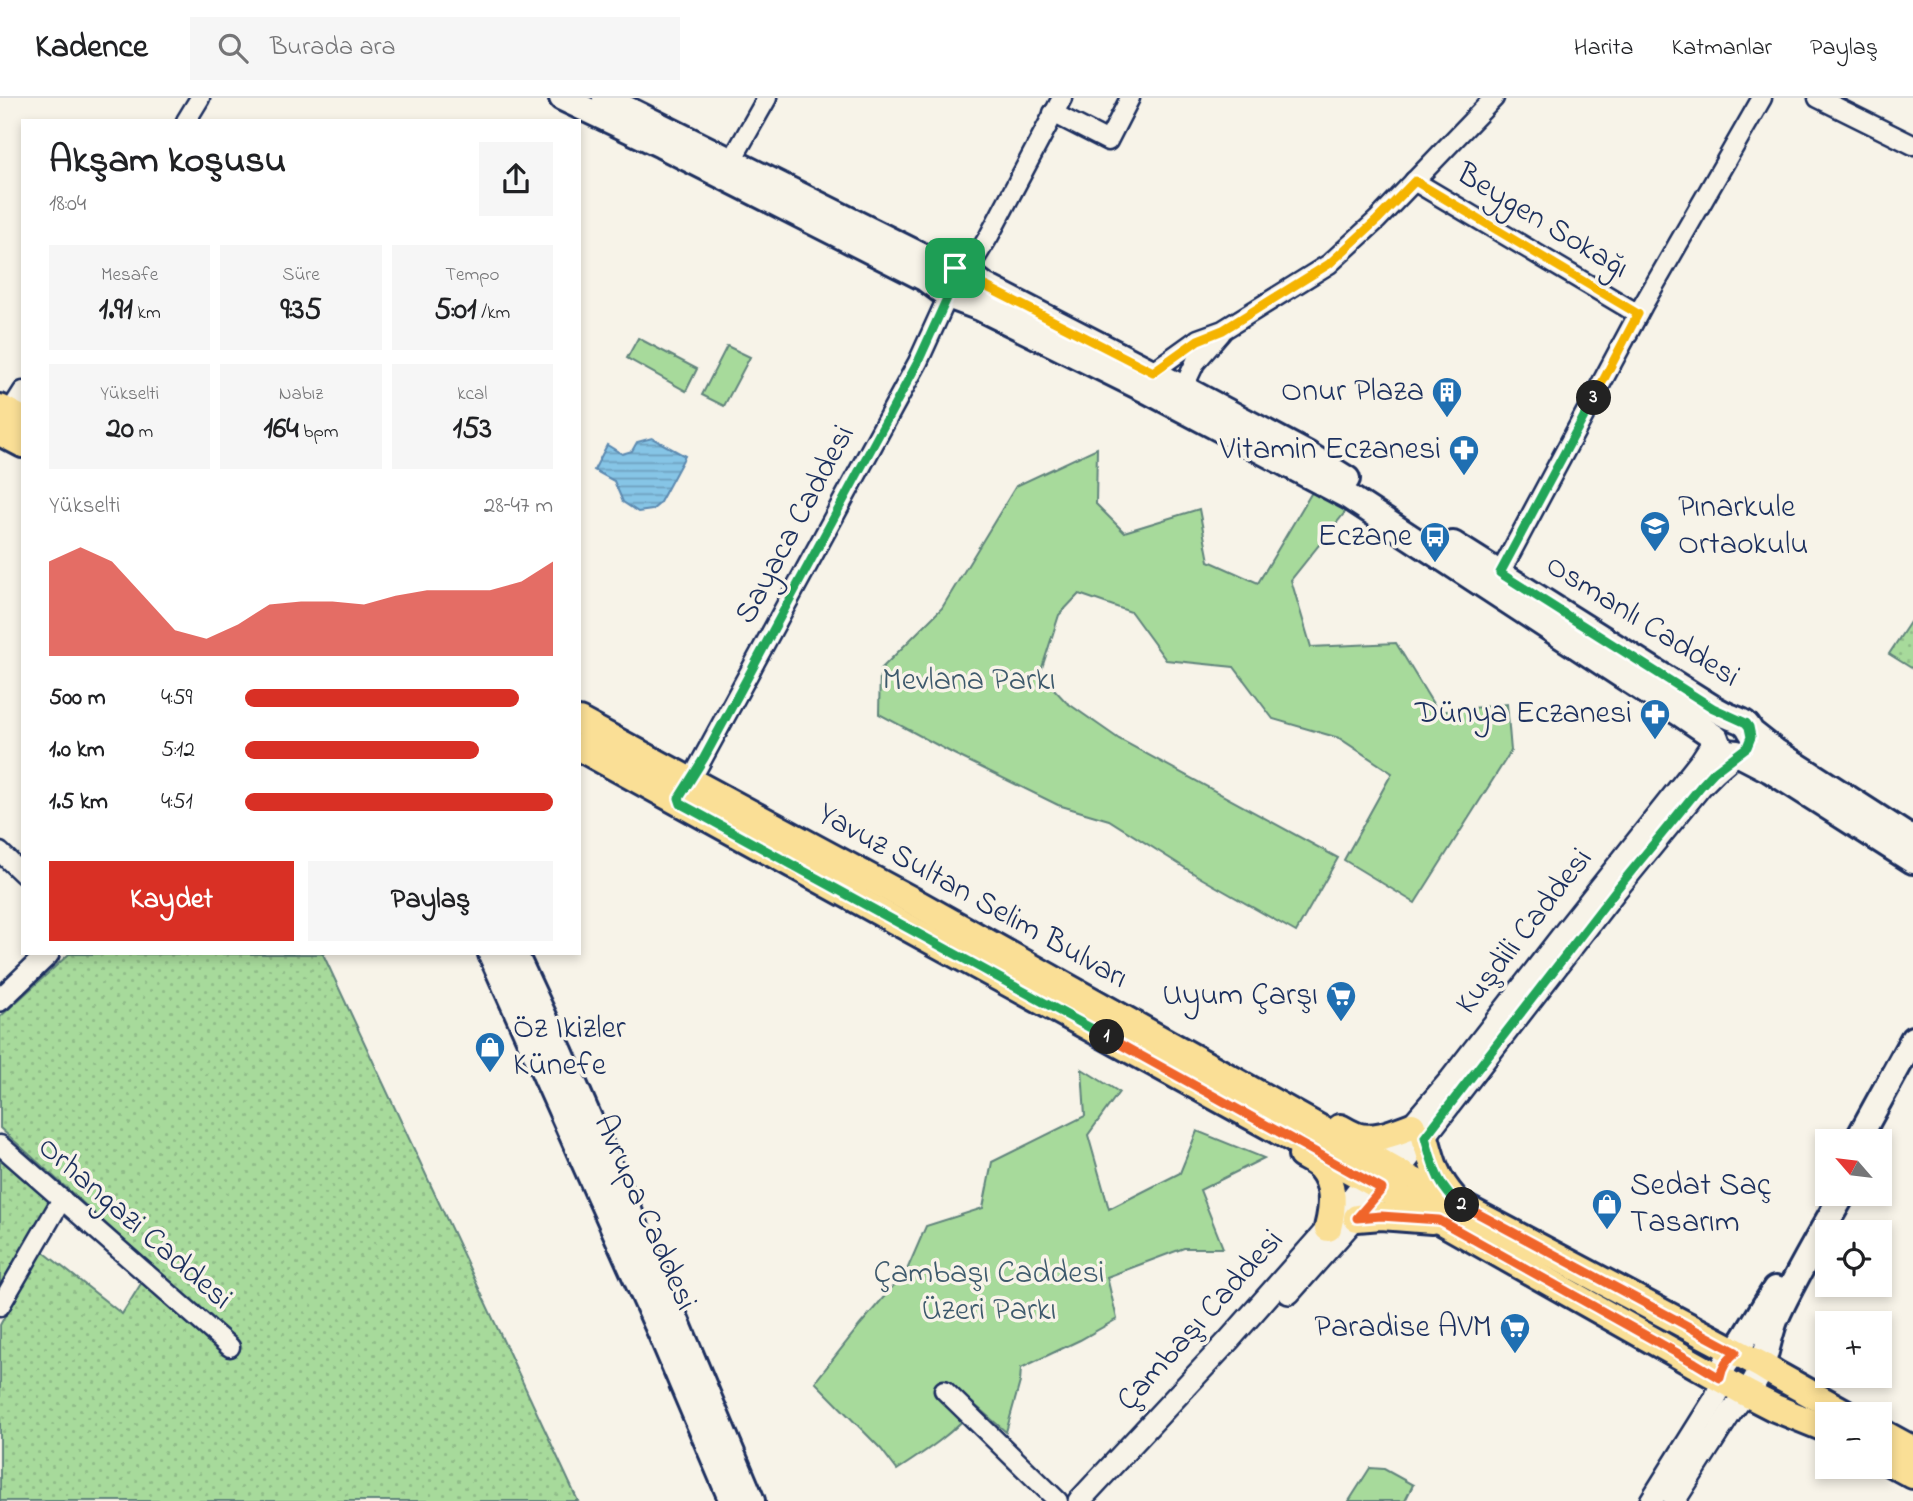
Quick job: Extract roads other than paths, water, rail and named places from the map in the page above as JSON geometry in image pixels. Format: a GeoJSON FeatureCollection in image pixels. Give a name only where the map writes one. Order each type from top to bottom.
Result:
{"type":"FeatureCollection","features":[{"type":"Feature","properties":{"kind":"main road","name":"Osmanlı Caddesi"},"geometry":{"type":"LineString","coordinates":[[562,98],[924,278],[950,296],[1148,381],[1307,454],[1713,708],[1740,734],[1770,770],[1913,862]]}},
{"type":"Feature","properties":{"kind":"main road","name":"Osmanlı Caddesi"},"geometry":{"type":"LineString","coordinates":[[605,98],[924,257],[965,272],[1148,381]]}},
{"type":"Feature","properties":{"kind":"main road"},"geometry":{"type":"LineString","coordinates":[[950,296],[941,283],[945,274],[949,269],[965,272]]}},
{"type":"Feature","properties":{"kind":"main road","name":"Osmanlı Caddesi"},"geometry":{"type":"LineString","coordinates":[[1179,396],[1349,497],[1716,738]]}},
{"type":"Feature","properties":{"kind":"main road"},"geometry":{"type":"LineString","coordinates":[[11,413],[21,439]]}},
{"type":"Feature","properties":{"kind":"main road","name":"Yavuz Sultan Selim Bulvarı"},"geometry":{"type":"LineString","coordinates":[[581,722],[694,796]]}},
{"type":"Feature","properties":{"kind":"main road"},"geometry":{"type":"LineString","coordinates":[[1716,738],[1721,722],[1740,734]]}},
{"type":"Feature","properties":{"kind":"main road","name":"Osmanlı Caddesi"},"geometry":{"type":"LineString","coordinates":[[1740,734],[1782,755],[1913,840]]}},
{"type":"Feature","properties":{"kind":"main road","name":"Yavuz Sultan Selim Bulvarı"},"geometry":{"type":"LineString","coordinates":[[581,748],[694,796],[934,913],[1295,1128],[1448,1212],[1720,1378],[1775,1408],[1815,1424]]}},
{"type":"Feature","properties":{"kind":"main road","name":"Avrupa Caddesi"},"geometry":{"type":"LineString","coordinates":[[491,955],[655,1321],[732,1501]]}},
{"type":"Feature","properties":{"kind":"main road","name":"Avrupa Caddesi"},"geometry":{"type":"LineString","coordinates":[[515,955],[592,1125],[752,1501]]}},
{"type":"Feature","properties":{"kind":"main road"},"geometry":{"type":"LineString","coordinates":[[1864,1129],[1913,1039]]}},
{"type":"Feature","properties":{"kind":"main road"},"geometry":{"type":"LineString","coordinates":[[1878,1129],[1913,1064]]}},
{"type":"Feature","properties":{"kind":"main road"},"geometry":{"type":"LineString","coordinates":[[1328,1228],[1333,1207],[1326,1175],[1317,1164],[1299,1152],[1295,1128],[1321,1120],[1365,1138],[1418,1132],[1444,1188],[1448,1212],[1357,1218]]}},
{"type":"Feature","properties":{"kind":"main road"},"geometry":{"type":"LineString","coordinates":[[1720,1378],[1721,1370],[1729,1357],[1736,1352],[1768,1303],[1821,1206]]}},
{"type":"Feature","properties":{"kind":"main road"},"geometry":{"type":"LineString","coordinates":[[1746,1393],[1760,1373],[1776,1319],[1837,1206]]}},
{"type":"Feature","properties":{"kind":"main road","name":"Yavuz Sultan Selim Bulvarı"},"geometry":{"type":"LineString","coordinates":[[1448,1212],[1761,1364],[1825,1402]]}},
{"type":"Feature","properties":{"kind":"main road"},"geometry":{"type":"LineString","coordinates":[[1892,1439],[1913,1450]]}},
{"type":"Feature","properties":{"kind":"main road"},"geometry":{"type":"LineString","coordinates":[[1892,1464],[1913,1475]]}},
{"type":"Feature","properties":{"kind":"street"},"geometry":{"type":"LineString","coordinates":[[187,119],[200,98]]}},
{"type":"Feature","properties":{"kind":"street"},"geometry":{"type":"LineString","coordinates":[[732,160],[767,98]]}},
{"type":"Feature","properties":{"kind":"street"},"geometry":{"type":"LineString","coordinates":[[965,272],[1000,215],[1058,105],[1108,141],[1130,98]]}},
{"type":"Feature","properties":{"kind":"street"},"geometry":{"type":"LineString","coordinates":[[1500,573],[1638,314],[1762,98]]}},
{"type":"Feature","properties":{"kind":"street"},"geometry":{"type":"LineString","coordinates":[[1818,98],[1913,145]]}},
{"type":"Feature","properties":{"kind":"street"},"geometry":{"type":"LineString","coordinates":[[1148,381],[1198,340],[1223,330],[1329,264],[1415,181],[1489,99]]}},
{"type":"Feature","properties":{"kind":"street","name":"Beygen Sokağı"},"geometry":{"type":"LineString","coordinates":[[1415,181],[1638,314]]}},
{"type":"Feature","properties":{"kind":"street","name":"Sayaca Caddesi"},"geometry":{"type":"LineString","coordinates":[[694,796],[950,296]]}},
{"type":"Feature","properties":{"kind":"street"},"geometry":{"type":"LineString","coordinates":[[1179,396],[1195,363],[1223,330]]}},
{"type":"Feature","properties":{"kind":"street","name":"Kuşdili Caddesi"},"geometry":{"type":"LineString","coordinates":[[1487,1044],[1714,772],[1740,734]]}},
{"type":"Feature","properties":{"kind":"street","name":"Kuşdili Caddesi"},"geometry":{"type":"LineString","coordinates":[[1382,1175],[1487,1044],[1716,738]]}},
{"type":"Feature","properties":{"kind":"street"},"geometry":{"type":"LineString","coordinates":[[0,852],[21,872]]}},
{"type":"Feature","properties":{"kind":"street"},"geometry":{"type":"LineString","coordinates":[[0,1000],[47,955]]}},
{"type":"Feature","properties":{"kind":"street","name":"Orhangazi Caddesi"},"geometry":{"type":"LineString","coordinates":[[0,1145],[229,1348]]}},
{"type":"Feature","properties":{"kind":"street","name":"Çambaşı Caddesi"},"geometry":{"type":"LineString","coordinates":[[1098,1501],[1357,1218],[1382,1175]]}},
{"type":"Feature","properties":{"kind":"street","name":"Çambaşı Caddesi"},"geometry":{"type":"LineString","coordinates":[[1079,1501],[1229,1340],[1328,1228],[1382,1175]]}},
{"type":"Feature","properties":{"kind":"street"},"geometry":{"type":"LineString","coordinates":[[0,1306],[62,1199]]}},
{"type":"Feature","properties":{"kind":"street"},"geometry":{"type":"LineString","coordinates":[[1651,1501],[1715,1399],[1721,1384],[1720,1378]]}},
{"type":"Feature","properties":{"kind":"street"},"geometry":{"type":"LineString","coordinates":[[944,1390],[1058,1501]]}},
{"type":"Feature","properties":{"kind":"street"},"geometry":{"type":"LineString","coordinates":[[1674,1501],[1746,1393]]}},
{"type":"Feature","properties":{"kind":"water"},"geometry":{"type":"Polygon","coordinates":[[[652,438],[685,456],[659,504],[652,510],[638,512],[623,502],[614,481],[594,470],[607,445],[622,454],[632,451],[637,442],[652,438]]]}},
{"type":"Feature","properties":{"kind":"place","name":"Onur Plaza"},"geometry":{"type":"Point","coordinates":[1447,419]}},
{"type":"Feature","properties":{"kind":"place","name":"Vitamin Eczanesi"},"geometry":{"type":"Point","coordinates":[1464,477]}},
{"type":"Feature","properties":{"kind":"place","name":"Pınarkule Ortaokulu"},"geometry":{"type":"Point","coordinates":[1655,553]}},
{"type":"Feature","properties":{"kind":"place","name":"Eczane"},"geometry":{"type":"Point","coordinates":[1435,564]}},
{"type":"Feature","properties":{"kind":"place","name":"Dünya Eczanesi"},"geometry":{"type":"Point","coordinates":[1655,741]}},
{"type":"Feature","properties":{"kind":"place","name":"Uyum Çarşı"},"geometry":{"type":"Point","coordinates":[1341,1023]}},
{"type":"Feature","properties":{"kind":"place","name":"Öz Ikizler Künefe"},"geometry":{"type":"Point","coordinates":[490,1074]}},
{"type":"Feature","properties":{"kind":"place","name":"Sedat Saç Tasarım"},"geometry":{"type":"Point","coordinates":[1607,1231]}},
{"type":"Feature","properties":{"kind":"place","name":"Paradise AVM"},"geometry":{"type":"Point","coordinates":[1515,1355]}},
{"type":"Feature","properties":{"kind":"park label","name":"Mevlana Parkı"},"geometry":{"type":"Point","coordinates":[969,681]}},
{"type":"Feature","properties":{"kind":"park label","name":"Çambaşı Caddesi Üzeri Parkı"},"geometry":{"type":"Point","coordinates":[989,1292]}}]}
